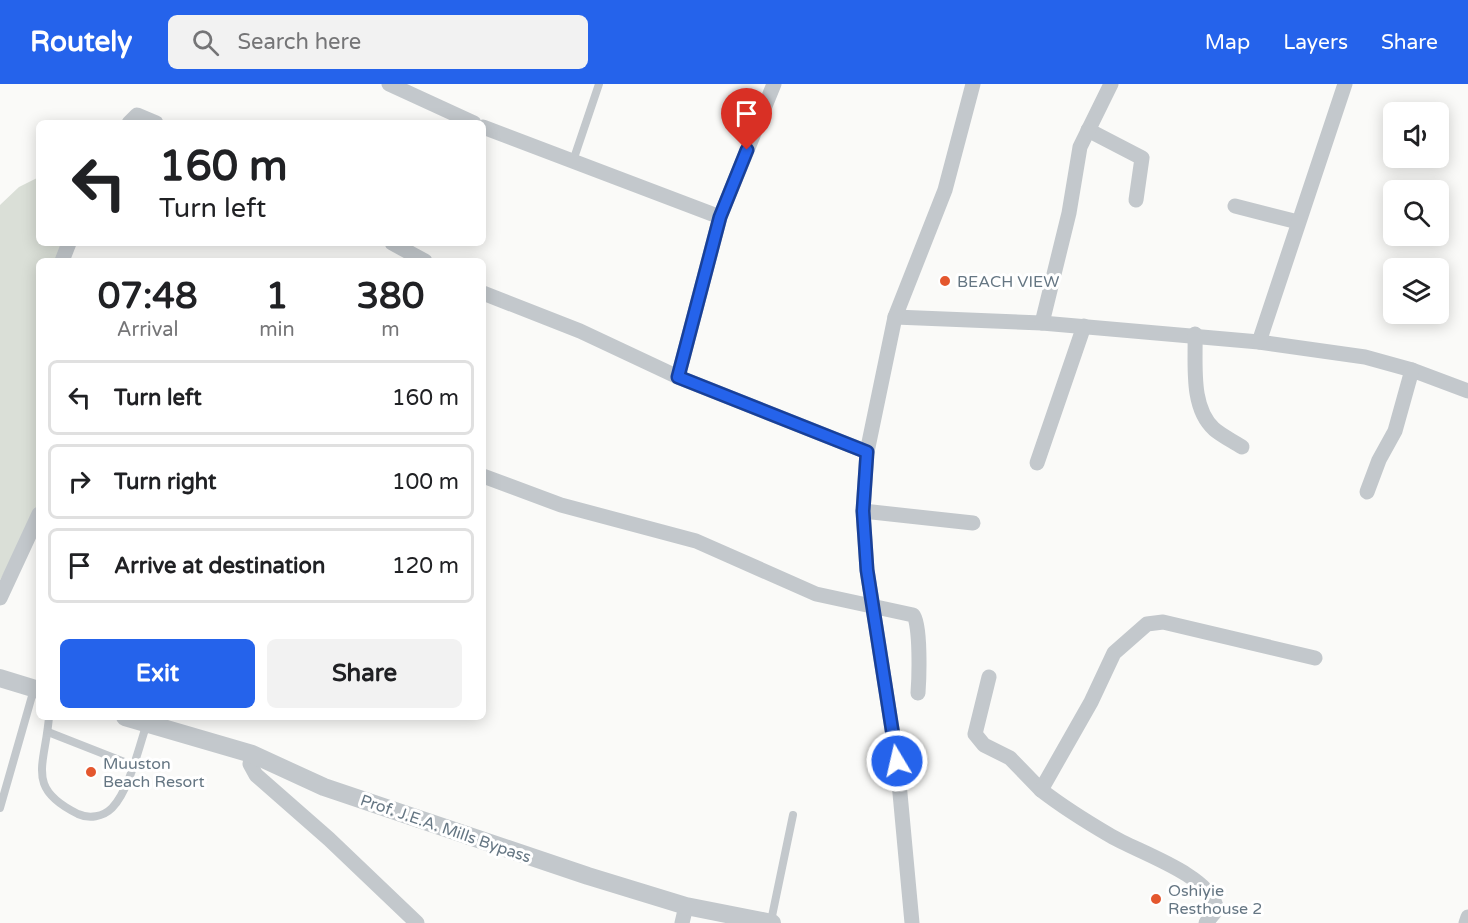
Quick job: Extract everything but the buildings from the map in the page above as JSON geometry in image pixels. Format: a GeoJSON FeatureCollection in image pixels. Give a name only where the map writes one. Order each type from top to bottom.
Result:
{"type":"FeatureCollection","features":[{"type":"Feature","properties":{"kind":"street"},"geometry":{"type":"LineString","coordinates":[[389,84],[467,120]]}},
{"type":"Feature","properties":{"kind":"street"},"geometry":{"type":"LineString","coordinates":[[678,377],[720,217],[774,84]]}},
{"type":"Feature","properties":{"kind":"street"},"geometry":{"type":"LineString","coordinates":[[912,923],[897,761],[872,606],[863,511],[867,452],[895,317],[945,190],[973,84]]}},
{"type":"Feature","properties":{"kind":"street"},"geometry":{"type":"LineString","coordinates":[[1042,323],[1068,213],[1078,155],[1112,84]]}},
{"type":"Feature","properties":{"kind":"street"},"geometry":{"type":"LineString","coordinates":[[1259,342],[1345,84]]}},
{"type":"Feature","properties":{"kind":"street"},"geometry":{"type":"LineString","coordinates":[[132,120],[137,115],[149,120]]}},
{"type":"Feature","properties":{"kind":"street"},"geometry":{"type":"LineString","coordinates":[[486,128],[720,217]]}},
{"type":"Feature","properties":{"kind":"street"},"geometry":{"type":"LineString","coordinates":[[1088,130],[1142,158],[1136,200]]}},
{"type":"Feature","properties":{"kind":"street"},"geometry":{"type":"LineString","coordinates":[[1235,206],[1298,222]]}},
{"type":"Feature","properties":{"kind":"street"},"geometry":{"type":"LineString","coordinates":[[398,246],[420,258]]}},
{"type":"Feature","properties":{"kind":"street"},"geometry":{"type":"LineString","coordinates":[[486,294],[580,331],[678,377],[867,452]]}},
{"type":"Feature","properties":{"kind":"street"},"geometry":{"type":"LineString","coordinates":[[895,317],[1042,323],[1195,334],[1259,342],[1365,357],[1412,370],[1468,391]]}},
{"type":"Feature","properties":{"kind":"street"},"geometry":{"type":"LineString","coordinates":[[1037,463],[1084,326]]}},
{"type":"Feature","properties":{"kind":"street"},"geometry":{"type":"LineString","coordinates":[[1195,334],[1197,394],[1204,416],[1214,429],[1242,447]]}},
{"type":"Feature","properties":{"kind":"street"},"geometry":{"type":"LineString","coordinates":[[1367,492],[1379,460],[1395,431],[1412,370]]}},
{"type":"Feature","properties":{"kind":"street"},"geometry":{"type":"LineString","coordinates":[[486,477],[561,505],[696,541],[816,594],[914,615],[917,619],[917,656],[920,670],[918,693]]}},
{"type":"Feature","properties":{"kind":"street"},"geometry":{"type":"LineString","coordinates":[[863,511],[973,523]]}},
{"type":"Feature","properties":{"kind":"street"},"geometry":{"type":"LineString","coordinates":[[0,598],[36,520]]}},
{"type":"Feature","properties":{"kind":"street"},"geometry":{"type":"LineString","coordinates":[[1041,790],[1091,702],[1113,653],[1147,624],[1162,622],[1315,658]]}},
{"type":"Feature","properties":{"kind":"street"},"geometry":{"type":"LineString","coordinates":[[989,677],[975,734],[984,745],[1017,764],[1041,790],[1109,835],[1170,864],[1209,891],[1216,906],[1214,913],[1206,923]]}},
{"type":"Feature","properties":{"kind":"street"},"geometry":{"type":"LineString","coordinates":[[0,678],[36,689]]}},
{"type":"Feature","properties":{"kind":"street","name":"Prof. J.E.A. Mills Bypass"},"geometry":{"type":"LineString","coordinates":[[136,720],[252,754],[324,787],[588,876],[684,914],[771,923]]}},
{"type":"Feature","properties":{"kind":"street"},"geometry":{"type":"LineString","coordinates":[[252,754],[250,764],[256,776],[329,839],[417,923]]}},
{"type":"Feature","properties":{"kind":"street"},"geometry":{"type":"LineString","coordinates":[[1466,923],[1468,917]]}},
{"type":"Feature","properties":{"kind":"lane"},"geometry":{"type":"LineString","coordinates":[[573,161],[600,84]]}},
{"type":"Feature","properties":{"kind":"lane"},"geometry":{"type":"LineString","coordinates":[[0,808],[36,689]]}},
{"type":"Feature","properties":{"kind":"lane"},"geometry":{"type":"LineString","coordinates":[[49,720],[42,778],[45,789],[60,806],[82,816],[94,817],[113,807],[120,797],[147,723]]}},
{"type":"Feature","properties":{"kind":"lane"},"geometry":{"type":"LineString","coordinates":[[48,732],[132,765]]}},
{"type":"Feature","properties":{"kind":"lane"},"geometry":{"type":"LineString","coordinates":[[771,923],[793,816]]}},
{"type":"Feature","properties":{"kind":"shaded area"},"geometry":{"type":"Polygon","coordinates":[[[36,178],[36,246],[65,246],[59,258],[36,258],[36,515],[0,580],[0,205],[19,187],[36,178]]]}},
{"type":"Feature","properties":{"kind":"place","name":"BEACH VIEW"},"geometry":{"type":"Point","coordinates":[945,281]}},
{"type":"Feature","properties":{"kind":"place","name":"Muuston Beach Resort"},"geometry":{"type":"Point","coordinates":[91,772]}},
{"type":"Feature","properties":{"kind":"place","name":"Oshiyie Resthouse 2"},"geometry":{"type":"Point","coordinates":[1156,899]}},
{"type":"Feature","properties":{"kind":"route"},"geometry":{"type":"LineString","coordinates":[[747,150],[720,217],[678,377],[867,452],[863,511],[867,570],[897,761]]}}]}
